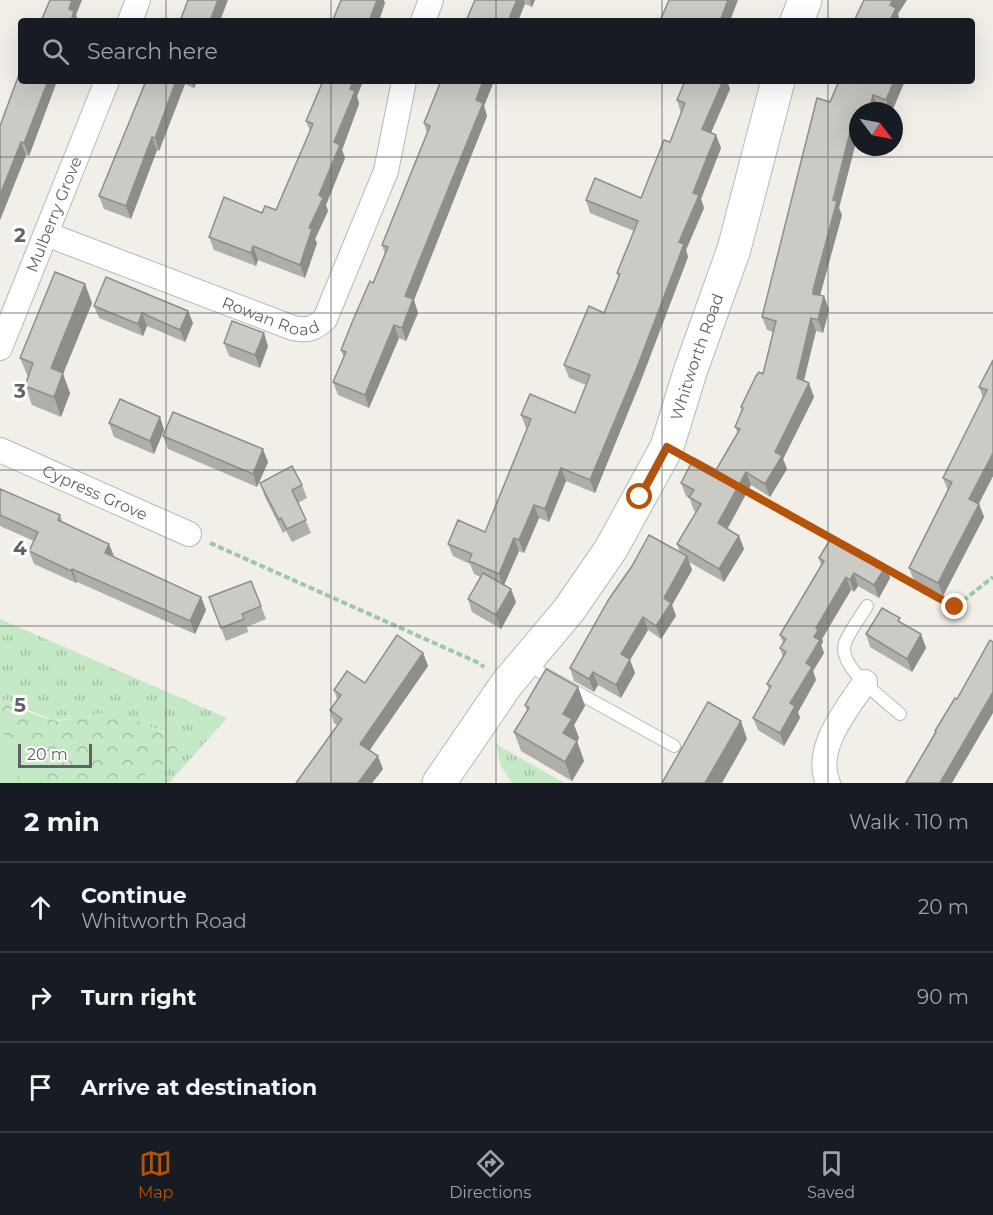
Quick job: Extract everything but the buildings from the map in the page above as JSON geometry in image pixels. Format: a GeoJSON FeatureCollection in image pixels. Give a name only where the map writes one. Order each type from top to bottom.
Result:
{"type":"FeatureCollection","features":[{"type":"Feature","properties":{"kind":"main road"},"geometry":{"type":"LineString","coordinates":[[798,18],[805,0]]}},
{"type":"Feature","properties":{"kind":"main road","name":"Whitworth Road"},"geometry":{"type":"LineString","coordinates":[[448,780],[516,674],[569,610],[611,549],[667,447],[690,372],[734,249],[777,84]]}},
{"type":"Feature","properties":{"kind":"street"},"geometry":{"type":"LineString","coordinates":[[131,18],[138,0]]}},
{"type":"Feature","properties":{"kind":"street"},"geometry":{"type":"LineString","coordinates":[[424,18],[431,0]]}},
{"type":"Feature","properties":{"kind":"street","name":"Mulberry Grove"},"geometry":{"type":"LineString","coordinates":[[0,348],[106,84]]}},
{"type":"Feature","properties":{"kind":"street","name":"Rowan Road"},"geometry":{"type":"LineString","coordinates":[[46,234],[293,328],[304,330],[315,328],[326,319],[386,171],[403,84]]}},
{"type":"Feature","properties":{"kind":"street","name":"Cypress Grove"},"geometry":{"type":"LineString","coordinates":[[0,450],[189,534]]}},
{"type":"Feature","properties":{"kind":"street"},"geometry":{"type":"LineString","coordinates":[[828,783],[824,761],[831,738],[865,682]]}},
{"type":"Feature","properties":{"kind":"lane"},"geometry":{"type":"LineString","coordinates":[[867,606],[844,645],[845,657],[848,665],[900,714]]}},
{"type":"Feature","properties":{"kind":"lane"},"geometry":{"type":"LineString","coordinates":[[516,674],[674,746]]}},
{"type":"Feature","properties":{"kind":"path"},"geometry":{"type":"LineString","coordinates":[[739,487],[872,561]]}},
{"type":"Feature","properties":{"kind":"path"},"geometry":{"type":"LineString","coordinates":[[189,534],[479,663],[516,674]]}},
{"type":"Feature","properties":{"kind":"path"},"geometry":{"type":"LineString","coordinates":[[883,567],[955,607],[993,577]]}},
{"type":"Feature","properties":{"kind":"green space"},"geometry":{"type":"Polygon","coordinates":[[[0,619],[227,718],[169,783],[135,783],[160,767],[164,732],[109,713],[75,719],[52,720],[0,698],[0,619]]]}},
{"type":"Feature","properties":{"kind":"green space"},"geometry":{"type":"Polygon","coordinates":[[[0,698],[32,714],[52,720],[59,721],[108,713],[125,716],[156,729],[180,745],[168,766],[150,772],[135,783],[0,783],[0,698]]]}},
{"type":"Feature","properties":{"kind":"green space"},"geometry":{"type":"Polygon","coordinates":[[[0,733],[47,754],[35,783],[0,767],[0,733]]]}},
{"type":"Feature","properties":{"kind":"green space"},"geometry":{"type":"Polygon","coordinates":[[[496,744],[564,783],[512,783],[501,766],[496,744]]]}},
{"type":"Feature","properties":{"kind":"route"},"geometry":{"type":"LineString","coordinates":[[640,497],[667,447],[955,607]]}}]}
